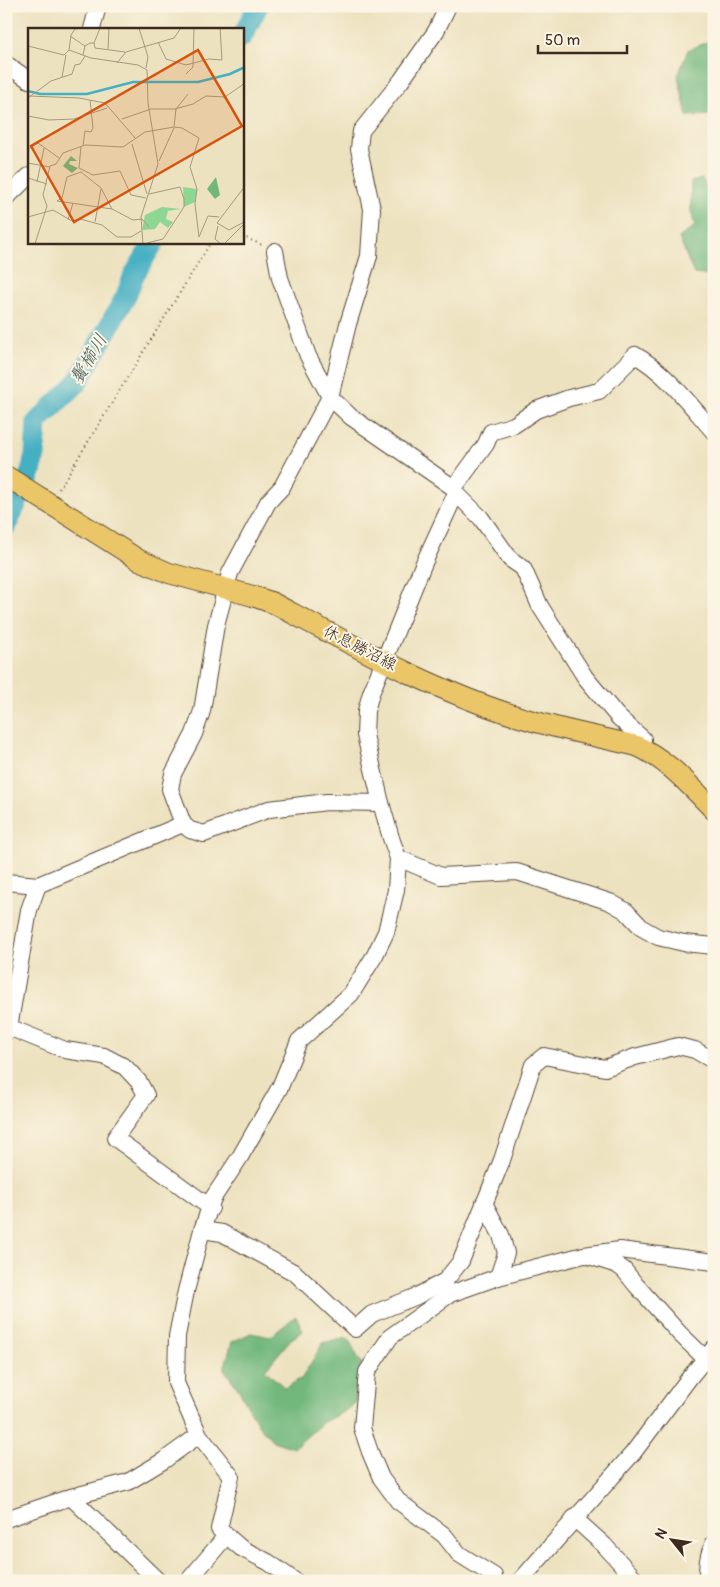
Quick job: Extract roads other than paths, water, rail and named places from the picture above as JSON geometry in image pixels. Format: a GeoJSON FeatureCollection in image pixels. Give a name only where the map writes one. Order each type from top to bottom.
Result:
{"type":"FeatureCollection","features":[{"type":"Feature","properties":{"kind":"main road","name":"休息勝沼線"},"geometry":{"type":"LineString","coordinates":[[6,476],[139,560],[169,573],[273,603],[425,680],[525,719],[641,748],[670,765],[714,810]]}},
{"type":"Feature","properties":{"kind":"street"},"geometry":{"type":"LineString","coordinates":[[92,28],[98,6]]}},
{"type":"Feature","properties":{"kind":"street"},"geometry":{"type":"LineString","coordinates":[[381,803],[327,802],[269,808],[204,834],[190,830],[183,824],[170,789],[173,774],[194,734],[202,711],[216,625],[230,572],[268,502],[282,487],[330,398],[348,324],[369,256],[372,209],[359,149],[361,131],[402,81],[436,32],[448,6]]}},
{"type":"Feature","properties":{"kind":"street"},"geometry":{"type":"LineString","coordinates":[[6,64],[28,79]]}},
{"type":"Feature","properties":{"kind":"street"},"geometry":{"type":"LineString","coordinates":[[6,198],[28,177]]}},
{"type":"Feature","properties":{"kind":"street"},"geometry":{"type":"LineString","coordinates":[[275,251],[280,278],[308,356],[330,398],[350,417],[455,490],[481,518],[510,559],[523,568],[540,606],[574,662],[618,717],[643,739],[641,748]]}},
{"type":"Feature","properties":{"kind":"street"},"geometry":{"type":"LineString","coordinates":[[295,1581],[268,1562],[241,1548],[219,1528],[231,1476],[199,1435],[176,1383],[177,1336],[186,1291],[202,1230],[213,1198],[240,1157],[280,1087],[299,1041],[351,994],[375,955],[386,932],[396,890],[398,858],[381,803],[365,735],[366,711],[370,692],[455,490],[486,444],[491,432],[514,425],[536,410],[570,398],[599,391],[635,355],[660,373],[714,432]]}},
{"type":"Feature","properties":{"kind":"street"},"geometry":{"type":"LineString","coordinates":[[6,882],[38,885],[183,824]]}},
{"type":"Feature","properties":{"kind":"street"},"geometry":{"type":"LineString","coordinates":[[398,858],[441,876],[517,872],[610,902],[626,911],[642,928],[658,937],[684,943],[714,946]]}},
{"type":"Feature","properties":{"kind":"street"},"geometry":{"type":"LineString","coordinates":[[38,885],[29,910],[7,1028],[65,1050],[104,1056],[125,1067],[139,1082],[146,1095],[115,1138],[211,1208]]}},
{"type":"Feature","properties":{"kind":"street"},"geometry":{"type":"LineString","coordinates":[[202,1230],[222,1233],[294,1273],[355,1329],[372,1314],[417,1296],[445,1282],[461,1262],[502,1160],[533,1065],[544,1056],[605,1068],[635,1057],[678,1046],[695,1050],[714,1061]]}},
{"type":"Feature","properties":{"kind":"street"},"geometry":{"type":"LineString","coordinates":[[484,1204],[501,1235],[506,1253],[498,1276]]}},
{"type":"Feature","properties":{"kind":"street"},"geometry":{"type":"LineString","coordinates":[[494,1581],[494,1576],[459,1554],[444,1535],[398,1501],[381,1478],[362,1428],[367,1372],[390,1337],[450,1294],[498,1276],[584,1255],[620,1250],[714,1262]]}},
{"type":"Feature","properties":{"kind":"street"},"geometry":{"type":"LineString","coordinates":[[520,1581],[633,1453],[690,1376],[711,1358],[673,1326],[624,1270],[617,1265],[584,1255]]}},
{"type":"Feature","properties":{"kind":"street"},"geometry":{"type":"LineString","coordinates":[[6,1519],[71,1497],[128,1482],[164,1461],[199,1435]]}},
{"type":"Feature","properties":{"kind":"street"},"geometry":{"type":"LineString","coordinates":[[71,1497],[158,1581]]}},
{"type":"Feature","properties":{"kind":"street"},"geometry":{"type":"LineString","coordinates":[[574,1518],[604,1545],[637,1581]]}},
{"type":"Feature","properties":{"kind":"street"},"geometry":{"type":"LineString","coordinates":[[188,1581],[227,1535]]}},
{"type":"Feature","properties":{"kind":"street"},"geometry":{"type":"LineString","coordinates":[[707,1581],[707,1565],[710,1550],[714,1543]]}},
{"type":"Feature","properties":{"kind":"waterway","name":"鬢櫛川"},"geometry":{"type":"LineString","coordinates":[[244,33],[258,6]]}},
{"type":"Feature","properties":{"kind":"waterway","name":"鬢櫛川"},"geometry":{"type":"LineString","coordinates":[[6,526],[31,472],[35,455],[37,422],[77,383],[126,296],[134,275],[153,244]]}}]}
